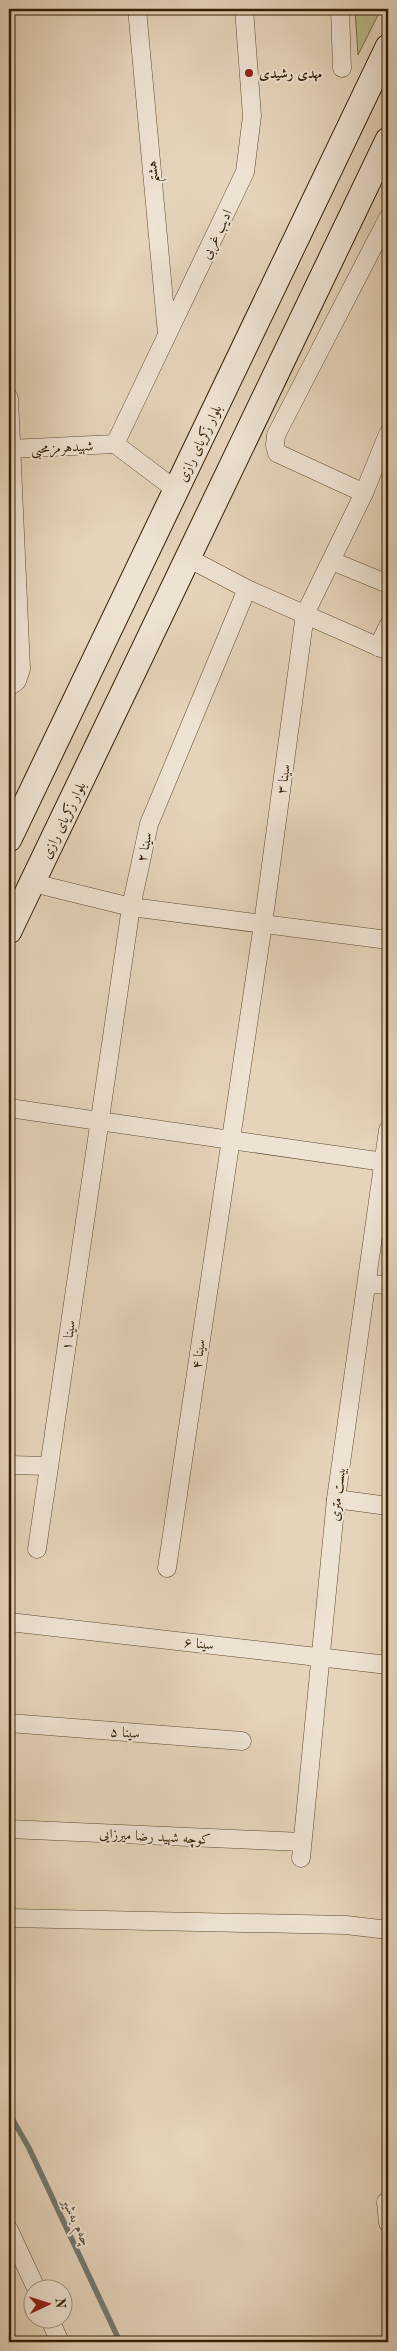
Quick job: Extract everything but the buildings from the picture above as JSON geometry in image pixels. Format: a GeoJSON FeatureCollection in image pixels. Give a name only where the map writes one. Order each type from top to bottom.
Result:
{"type":"FeatureCollection","features":[{"type":"Feature","properties":{"kind":"main road","name":"بلوار زکریای رازی"},"geometry":{"type":"LineString","coordinates":[[9,839],[388,47]]}},
{"type":"Feature","properties":{"kind":"main road","name":"بلوار زکریای رازی"},"geometry":{"type":"LineString","coordinates":[[9,931],[388,140]]}},
{"type":"Feature","properties":{"kind":"street","name":"هشتم"},"geometry":{"type":"LineString","coordinates":[[137,9],[167,335]]}},
{"type":"Feature","properties":{"kind":"street","name":"ادیب غربی"},"geometry":{"type":"LineString","coordinates":[[115,444],[246,172],[252,116],[244,9]]}},
{"type":"Feature","properties":{"kind":"street"},"geometry":{"type":"LineString","coordinates":[[340,9],[342,68]]}},
{"type":"Feature","properties":{"kind":"street"},"geometry":{"type":"LineString","coordinates":[[364,493],[277,453],[274,445],[276,435],[388,218]]}},
{"type":"Feature","properties":{"kind":"street"},"geometry":{"type":"LineString","coordinates":[[265,397],[289,411]]}},
{"type":"Feature","properties":{"kind":"street"},"geometry":{"type":"LineString","coordinates":[[9,398],[21,669],[17,681],[9,687]]}},
{"type":"Feature","properties":{"kind":"street","name":"سینا ۳"},"geometry":{"type":"LineString","coordinates":[[230,1139],[263,924],[305,614],[364,493],[388,434]]}},
{"type":"Feature","properties":{"kind":"street"},"geometry":{"type":"LineString","coordinates":[[115,444],[176,490]]}},
{"type":"Feature","properties":{"kind":"street","name":"شهیدهرمزمحبی"},"geometry":{"type":"LineString","coordinates":[[10,449],[115,444]]}},
{"type":"Feature","properties":{"kind":"street"},"geometry":{"type":"LineString","coordinates":[[188,558],[247,589],[383,649],[388,626]]}},
{"type":"Feature","properties":{"kind":"street"},"geometry":{"type":"LineString","coordinates":[[332,561],[388,584]]}},
{"type":"Feature","properties":{"kind":"street","name":"سینا ۲"},"geometry":{"type":"LineString","coordinates":[[100,1121],[131,907],[149,824],[247,589]]}},
{"type":"Feature","properties":{"kind":"street"},"geometry":{"type":"LineString","coordinates":[[32,883],[131,907],[388,940]]}},
{"type":"Feature","properties":{"kind":"street"},"geometry":{"type":"LineString","coordinates":[[9,1108],[384,1162]]}},
{"type":"Feature","properties":{"kind":"street","name":"۱ سینا"},"geometry":{"type":"LineString","coordinates":[[37,1549],[100,1121]]}},
{"type":"Feature","properties":{"kind":"street","name":"بیست متری"},"geometry":{"type":"LineString","coordinates":[[301,1850],[336,1499],[368,1284],[388,1130]]}},
{"type":"Feature","properties":{"kind":"street","name":"سینا ۴"},"geometry":{"type":"LineString","coordinates":[[167,1568],[230,1139]]}},
{"type":"Feature","properties":{"kind":"street"},"geometry":{"type":"LineString","coordinates":[[368,1284],[388,1285]]}},
{"type":"Feature","properties":{"kind":"street"},"geometry":{"type":"LineString","coordinates":[[9,1464],[48,1466]]}},
{"type":"Feature","properties":{"kind":"street"},"geometry":{"type":"LineString","coordinates":[[336,1499],[388,1506]]}},
{"type":"Feature","properties":{"kind":"street","name":"سینا ۶"},"geometry":{"type":"LineString","coordinates":[[9,1622],[388,1665]]}},
{"type":"Feature","properties":{"kind":"street","name":"سینا ۵"},"geometry":{"type":"LineString","coordinates":[[9,1723],[242,1741]]}},
{"type":"Feature","properties":{"kind":"street","name":"کوچه شهید رضا میرزایی"},"geometry":{"type":"LineString","coordinates":[[9,1829],[301,1850]]}},
{"type":"Feature","properties":{"kind":"street"},"geometry":{"type":"LineString","coordinates":[[9,1918],[346,1925],[388,1930]]}},
{"type":"Feature","properties":{"kind":"street"},"geometry":{"type":"LineString","coordinates":[[388,2202],[386,2202],[388,2223]]}},
{"type":"Feature","properties":{"kind":"street"},"geometry":{"type":"LineString","coordinates":[[9,2230],[31,2278]]}},
{"type":"Feature","properties":{"kind":"street"},"geometry":{"type":"LineString","coordinates":[[54,2328],[60,2342]]}},
{"type":"Feature","properties":{"kind":"shaded area"},"geometry":{"type":"Polygon","coordinates":[[[355,9],[381,9],[358,55],[355,9]]]}},
{"type":"Feature","properties":{"kind":"waterway","name":"چەم بەشیر"},"geometry":{"type":"LineString","coordinates":[[9,2113],[29,2148],[120,2342]]}},
{"type":"Feature","properties":{"kind":"place","name":"مهدی رشیدی"},"geometry":{"type":"Point","coordinates":[249,73]}}]}
